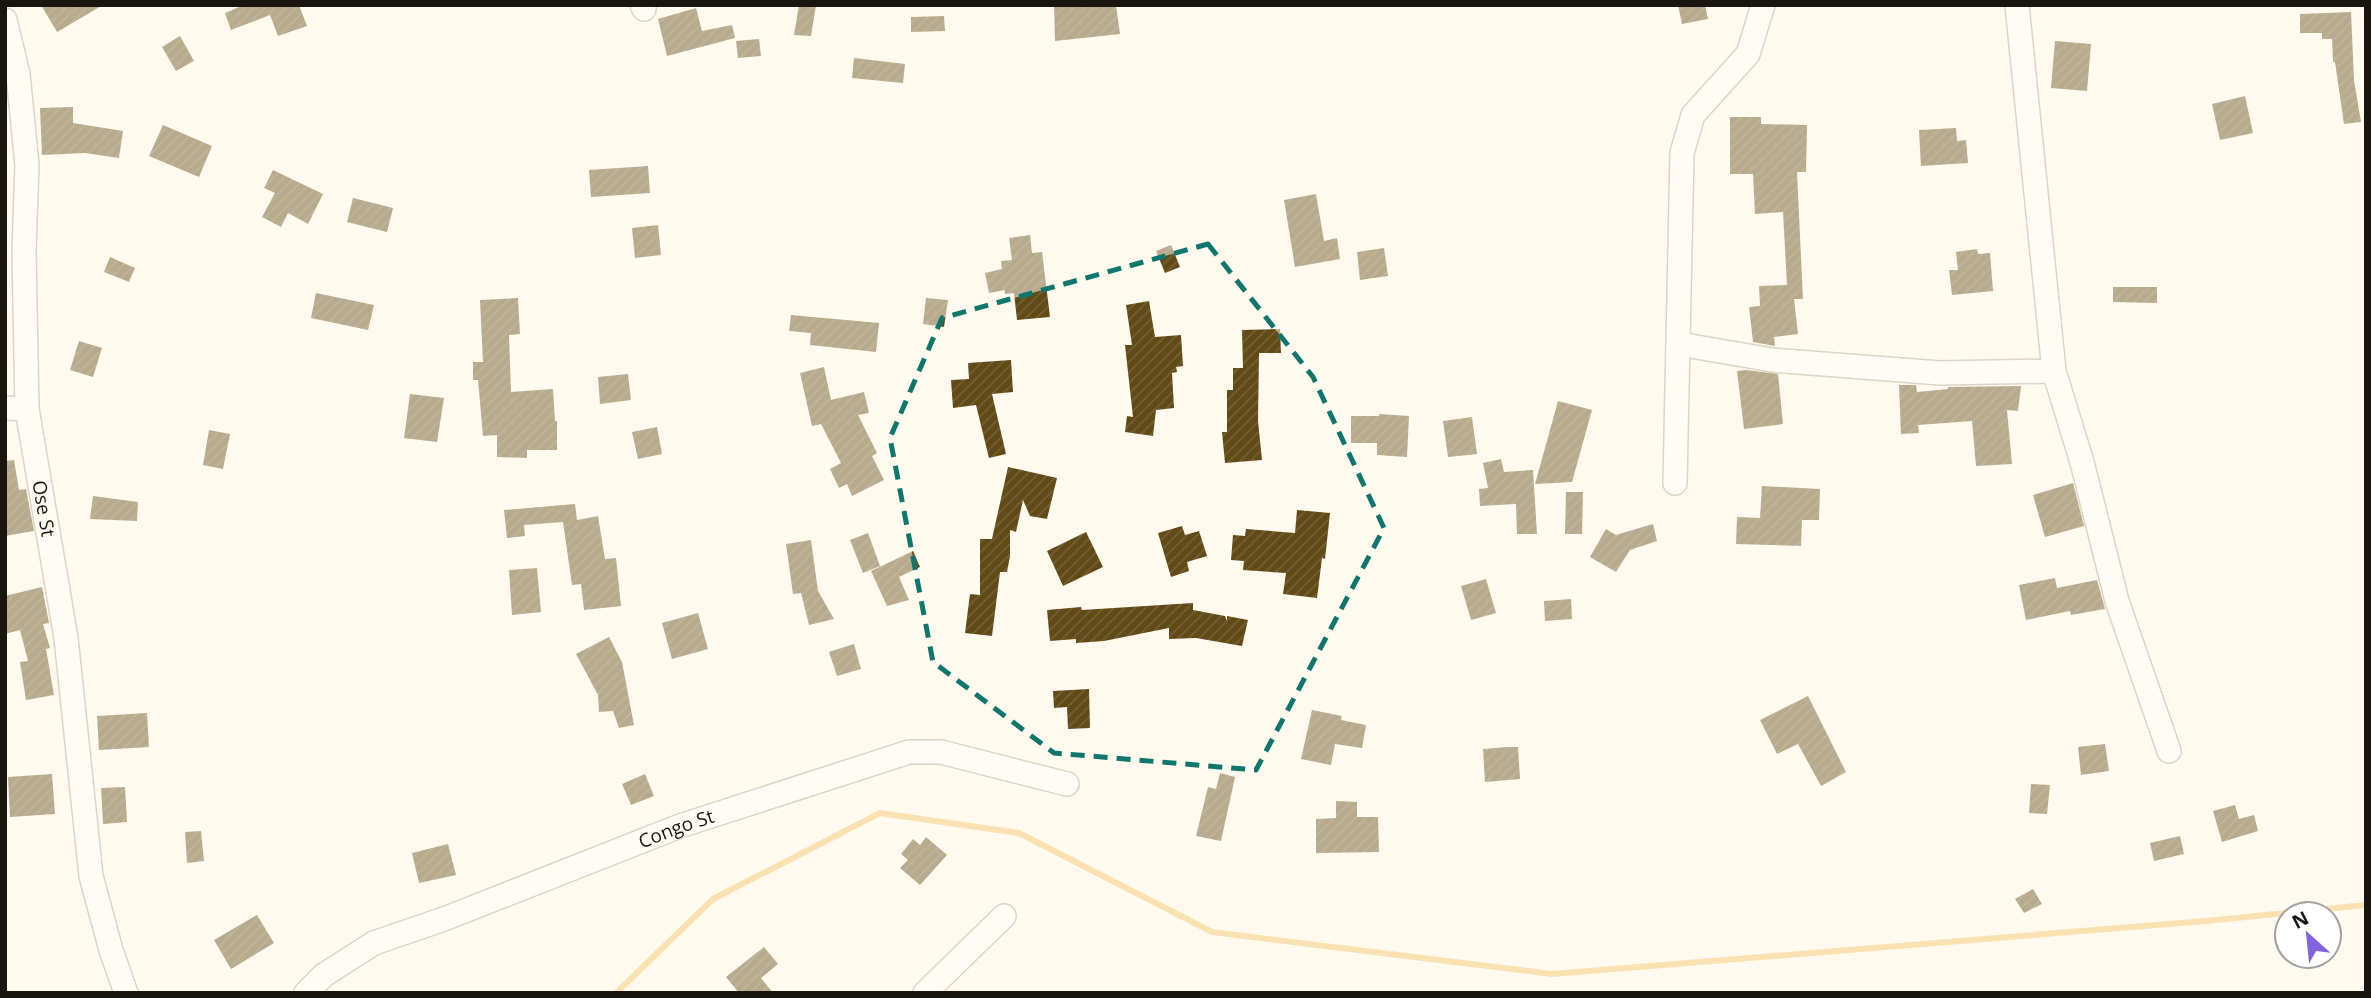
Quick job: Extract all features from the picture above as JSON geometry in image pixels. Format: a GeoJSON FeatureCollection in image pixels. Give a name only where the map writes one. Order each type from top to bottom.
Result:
{"type":"FeatureCollection","features":[{"type":"Feature","properties":{"kind":"street"},"geometry":{"type":"LineString","coordinates":[[1675,483],[1682,153],[1693,116],[1748,54],[1763,5]]}},
{"type":"Feature","properties":{"kind":"street"},"geometry":{"type":"LineString","coordinates":[[2017,5],[2054,371],[2082,462],[2117,601],[2169,751]]}},
{"type":"Feature","properties":{"kind":"street","name":"Ose St"},"geometry":{"type":"LineString","coordinates":[[5,20],[18,74],[27,165],[16,409],[66,638],[91,876],[126,993]]}},
{"type":"Feature","properties":{"kind":"street"},"geometry":{"type":"LineString","coordinates":[[1679,344],[1772,360],[1940,373],[2054,371]]}},
{"type":"Feature","properties":{"kind":"street","name":"Congo St"},"geometry":{"type":"LineString","coordinates":[[306,993],[324,975],[374,943],[444,919],[680,826],[909,752],[941,752],[1067,784]]}},
{"type":"Feature","properties":{"kind":"street"},"geometry":{"type":"LineString","coordinates":[[925,993],[1004,916]]}},
{"type":"Feature","properties":{"kind":"highlighted area"},"geometry":{"type":"Polygon","coordinates":[[[1208,244],[1313,377],[1384,528],[1256,770],[1054,753],[933,662],[890,438],[942,318],[1208,244]]]}},
{"type":"Feature","properties":{"kind":"building"},"geometry":{"type":"Polygon","coordinates":[[[41,5],[103,5],[57,32],[41,5]]]}},
{"type":"Feature","properties":{"kind":"building"},"geometry":{"type":"Polygon","coordinates":[[[244,5],[299,5],[307,26],[278,36],[270,15],[231,30],[225,13],[244,5]]]}},
{"type":"Feature","properties":{"kind":"building"},"geometry":{"type":"Polygon","coordinates":[[[799,5],[816,5],[811,36],[794,35],[799,5]]]}},
{"type":"Feature","properties":{"kind":"building"},"geometry":{"type":"Polygon","coordinates":[[[1054,5],[1116,5],[1120,34],[1055,41],[1054,5]]]}},
{"type":"Feature","properties":{"kind":"building"},"geometry":{"type":"Polygon","coordinates":[[[1678,5],[1705,5],[1708,19],[1682,24],[1678,5]]]}},
{"type":"Feature","properties":{"kind":"building"},"geometry":{"type":"Polygon","coordinates":[[[696,8],[702,31],[732,25],[735,38],[667,56],[658,19],[696,8]]]}},
{"type":"Feature","properties":{"kind":"building"},"geometry":{"type":"Polygon","coordinates":[[[2351,12],[2354,80],[2361,122],[2344,124],[2333,62],[2332,39],[2322,39],[2322,33],[2300,33],[2300,14],[2351,12]]]}},
{"type":"Feature","properties":{"kind":"building"},"geometry":{"type":"Polygon","coordinates":[[[944,16],[945,31],[911,32],[911,17],[944,16]]]}},
{"type":"Feature","properties":{"kind":"building"},"geometry":{"type":"Polygon","coordinates":[[[180,36],[194,61],[176,71],[162,47],[180,36]]]}},
{"type":"Feature","properties":{"kind":"building"},"geometry":{"type":"Polygon","coordinates":[[[759,39],[761,56],[738,58],[736,41],[759,39]]]}},
{"type":"Feature","properties":{"kind":"building"},"geometry":{"type":"Polygon","coordinates":[[[2055,41],[2091,44],[2087,91],[2051,88],[2055,41]]]}},
{"type":"Feature","properties":{"kind":"building"},"geometry":{"type":"Polygon","coordinates":[[[854,58],[905,64],[903,83],[852,78],[854,58]]]}},
{"type":"Feature","properties":{"kind":"building"},"geometry":{"type":"Polygon","coordinates":[[[2245,96],[2253,133],[2220,140],[2212,104],[2245,96]]]}},
{"type":"Feature","properties":{"kind":"building"},"geometry":{"type":"Polygon","coordinates":[[[73,107],[73,123],[123,131],[119,158],[85,153],[42,155],[40,108],[73,107]]]}},
{"type":"Feature","properties":{"kind":"building"},"geometry":{"type":"Polygon","coordinates":[[[1730,117],[1761,117],[1761,124],[1807,125],[1806,172],[1797,172],[1803,299],[1794,299],[1798,334],[1774,337],[1775,346],[1753,342],[1749,307],[1760,306],[1759,286],[1787,285],[1783,212],[1755,214],[1753,174],[1730,174],[1730,117]]]}},
{"type":"Feature","properties":{"kind":"building"},"geometry":{"type":"Polygon","coordinates":[[[163,125],[212,146],[199,177],[149,156],[163,125]]]}},
{"type":"Feature","properties":{"kind":"building"},"geometry":{"type":"Polygon","coordinates":[[[1956,128],[1957,141],[1966,140],[1968,163],[1921,166],[1919,130],[1956,128]]]}},
{"type":"Feature","properties":{"kind":"building"},"geometry":{"type":"Polygon","coordinates":[[[648,166],[650,193],[591,197],[589,170],[648,166]]]}},
{"type":"Feature","properties":{"kind":"building"},"geometry":{"type":"Polygon","coordinates":[[[273,170],[323,194],[308,224],[288,213],[281,227],[262,217],[275,193],[264,188],[273,170]]]}},
{"type":"Feature","properties":{"kind":"building"},"geometry":{"type":"Polygon","coordinates":[[[1316,194],[1324,241],[1337,238],[1340,259],[1295,267],[1284,200],[1316,194]]]}},
{"type":"Feature","properties":{"kind":"building"},"geometry":{"type":"Polygon","coordinates":[[[353,198],[393,208],[387,232],[347,222],[353,198]]]}},
{"type":"Feature","properties":{"kind":"building"},"geometry":{"type":"Polygon","coordinates":[[[658,225],[661,255],[635,258],[632,228],[658,225]]]}},
{"type":"Feature","properties":{"kind":"building"},"geometry":{"type":"Polygon","coordinates":[[[1030,235],[1032,253],[1042,252],[1050,317],[1017,320],[1014,293],[1005,294],[1005,290],[989,293],[985,273],[1002,269],[1001,261],[1012,260],[1009,238],[1030,235]]]}},
{"type":"Feature","properties":{"kind":"building"},"geometry":{"type":"Polygon","coordinates":[[[1171,245],[1180,267],[1165,273],[1156,251],[1171,245]]]}},
{"type":"Feature","properties":{"kind":"building"},"geometry":{"type":"Polygon","coordinates":[[[1384,248],[1388,276],[1360,280],[1357,252],[1384,248]]]}},
{"type":"Feature","properties":{"kind":"building"},"geometry":{"type":"Polygon","coordinates":[[[1977,249],[1978,254],[1990,253],[1993,291],[1952,295],[1949,270],[1958,270],[1956,252],[1977,249]]]}},
{"type":"Feature","properties":{"kind":"building"},"geometry":{"type":"Polygon","coordinates":[[[110,257],[135,268],[129,282],[104,272],[110,257]]]}},
{"type":"Feature","properties":{"kind":"building"},"geometry":{"type":"Polygon","coordinates":[[[2113,287],[2157,287],[2157,303],[2113,302],[2113,287]]]}},
{"type":"Feature","properties":{"kind":"building"},"geometry":{"type":"Polygon","coordinates":[[[316,293],[374,305],[368,330],[311,318],[316,293]]]}},
{"type":"Feature","properties":{"kind":"building"},"geometry":{"type":"Polygon","coordinates":[[[518,298],[520,334],[509,335],[511,392],[553,389],[557,450],[527,450],[527,458],[497,457],[497,435],[483,436],[478,380],[473,380],[473,362],[483,362],[480,300],[518,298]]]}},
{"type":"Feature","properties":{"kind":"building"},"geometry":{"type":"Polygon","coordinates":[[[926,298],[948,300],[944,327],[923,324],[926,298]]]}},
{"type":"Feature","properties":{"kind":"building"},"geometry":{"type":"Polygon","coordinates":[[[1149,301],[1155,337],[1181,335],[1183,366],[1176,367],[1177,372],[1172,373],[1174,408],[1156,410],[1153,436],[1125,432],[1127,416],[1133,417],[1125,345],[1132,345],[1126,305],[1149,301]]]}},
{"type":"Feature","properties":{"kind":"building"},"geometry":{"type":"Polygon","coordinates":[[[791,315],[879,323],[876,352],[810,345],[811,333],[789,331],[791,315]]]}},
{"type":"Feature","properties":{"kind":"building"},"geometry":{"type":"Polygon","coordinates":[[[1280,329],[1281,353],[1259,353],[1258,421],[1262,460],[1225,463],[1222,432],[1227,432],[1227,390],[1233,390],[1233,368],[1243,368],[1242,330],[1280,329]]]}},
{"type":"Feature","properties":{"kind":"building"},"geometry":{"type":"Polygon","coordinates":[[[79,341],[102,348],[93,377],[70,370],[79,341]]]}},
{"type":"Feature","properties":{"kind":"building"},"geometry":{"type":"Polygon","coordinates":[[[1011,360],[1013,392],[992,394],[1006,454],[989,458],[976,405],[953,408],[951,380],[969,379],[968,363],[1011,360]]]}},
{"type":"Feature","properties":{"kind":"building"},"geometry":{"type":"Polygon","coordinates":[[[824,367],[831,400],[864,392],[869,413],[858,415],[877,453],[872,456],[884,480],[852,496],[847,484],[839,488],[830,469],[841,463],[821,424],[812,426],[800,373],[824,367]]]}},
{"type":"Feature","properties":{"kind":"building"},"geometry":{"type":"Polygon","coordinates":[[[1737,371],[1778,374],[1783,424],[1744,429],[1737,371]]]}},
{"type":"Feature","properties":{"kind":"building"},"geometry":{"type":"Polygon","coordinates":[[[628,374],[631,400],[600,404],[598,377],[628,374]]]}},
{"type":"Feature","properties":{"kind":"building"},"geometry":{"type":"Polygon","coordinates":[[[1899,385],[1916,385],[1917,392],[1948,387],[2021,386],[2018,411],[2007,410],[2012,464],[1976,466],[1972,421],[1918,425],[1919,433],[1901,434],[1899,385]]]}},
{"type":"Feature","properties":{"kind":"building"},"geometry":{"type":"Polygon","coordinates":[[[410,394],[444,398],[437,442],[404,438],[410,394]]]}},
{"type":"Feature","properties":{"kind":"building"},"geometry":{"type":"Polygon","coordinates":[[[1558,401],[1592,410],[1572,482],[1535,484],[1558,401]]]}},
{"type":"Feature","properties":{"kind":"building"},"geometry":{"type":"Polygon","coordinates":[[[1351,416],[1409,416],[1407,457],[1377,455],[1377,443],[1351,443],[1351,416]]]}},
{"type":"Feature","properties":{"kind":"building"},"geometry":{"type":"Polygon","coordinates":[[[1472,417],[1477,454],[1448,457],[1443,421],[1472,417]]]}},
{"type":"Feature","properties":{"kind":"building"},"geometry":{"type":"Polygon","coordinates":[[[657,427],[662,454],[638,459],[632,432],[657,427]]]}},
{"type":"Feature","properties":{"kind":"building"},"geometry":{"type":"Polygon","coordinates":[[[209,430],[230,434],[223,469],[203,465],[209,430]]]}},
{"type":"Feature","properties":{"kind":"building"},"geometry":{"type":"Polygon","coordinates":[[[1501,459],[1504,472],[1533,470],[1537,534],[1517,534],[1516,504],[1480,506],[1479,489],[1488,488],[1483,463],[1501,459]]]}},
{"type":"Feature","properties":{"kind":"building"},"geometry":{"type":"Polygon","coordinates":[[[14,460],[19,490],[26,489],[34,531],[5,536],[5,461],[14,460]]]}},
{"type":"Feature","properties":{"kind":"building"},"geometry":{"type":"Polygon","coordinates":[[[1008,467],[1057,478],[1047,519],[1030,516],[1023,500],[1016,532],[1010,530],[1007,572],[1000,572],[992,636],[965,633],[970,594],[980,595],[980,539],[992,539],[1008,467]]]}},
{"type":"Feature","properties":{"kind":"building"},"geometry":{"type":"Polygon","coordinates":[[[2073,483],[2084,526],[2045,537],[2033,495],[2073,483]]]}},
{"type":"Feature","properties":{"kind":"building"},"geometry":{"type":"Polygon","coordinates":[[[1762,486],[1820,489],[1819,520],[1802,520],[1801,546],[1736,544],[1737,517],[1760,518],[1762,486]]]}},
{"type":"Feature","properties":{"kind":"building"},"geometry":{"type":"Polygon","coordinates":[[[1566,492],[1583,492],[1582,534],[1565,534],[1566,492]]]}},
{"type":"Feature","properties":{"kind":"building"},"geometry":{"type":"Polygon","coordinates":[[[93,496],[138,502],[137,521],[90,519],[93,496]]]}},
{"type":"Feature","properties":{"kind":"building"},"geometry":{"type":"Polygon","coordinates":[[[575,504],[577,520],[598,516],[605,559],[616,558],[621,606],[584,610],[581,584],[572,585],[563,522],[524,525],[525,536],[507,538],[504,510],[575,504]]]}},
{"type":"Feature","properties":{"kind":"building"},"geometry":{"type":"Polygon","coordinates":[[[1297,510],[1330,513],[1317,598],[1283,594],[1286,573],[1243,570],[1244,561],[1231,560],[1233,535],[1245,536],[1246,529],[1295,533],[1297,510]]]}},
{"type":"Feature","properties":{"kind":"building"},"geometry":{"type":"Polygon","coordinates":[[[1653,524],[1657,541],[1630,550],[1616,572],[1590,557],[1606,529],[1616,535],[1653,524]]]}},
{"type":"Feature","properties":{"kind":"building"},"geometry":{"type":"Polygon","coordinates":[[[1182,526],[1185,535],[1199,531],[1207,556],[1187,562],[1189,571],[1171,577],[1158,533],[1182,526]]]}},
{"type":"Feature","properties":{"kind":"building"},"geometry":{"type":"Polygon","coordinates":[[[1086,532],[1103,567],[1063,586],[1047,551],[1086,532]]]}},
{"type":"Feature","properties":{"kind":"building"},"geometry":{"type":"Polygon","coordinates":[[[868,533],[880,566],[863,573],[850,540],[868,533]]]}},
{"type":"Feature","properties":{"kind":"building"},"geometry":{"type":"Polygon","coordinates":[[[811,540],[818,591],[834,619],[809,625],[801,593],[793,594],[786,544],[811,540]]]}},
{"type":"Feature","properties":{"kind":"building"},"geometry":{"type":"Polygon","coordinates":[[[913,551],[920,567],[899,577],[909,600],[887,606],[871,571],[913,551]]]}},
{"type":"Feature","properties":{"kind":"building"},"geometry":{"type":"Polygon","coordinates":[[[537,568],[541,612],[512,615],[509,570],[537,568]]]}},
{"type":"Feature","properties":{"kind":"building"},"geometry":{"type":"Polygon","coordinates":[[[2055,578],[2057,588],[2097,580],[2105,609],[2071,615],[2070,611],[2026,620],[2019,585],[2055,578]]]}},
{"type":"Feature","properties":{"kind":"building"},"geometry":{"type":"Polygon","coordinates":[[[1486,579],[1496,613],[1471,620],[1461,586],[1486,579]]]}},
{"type":"Feature","properties":{"kind":"building"},"geometry":{"type":"Polygon","coordinates":[[[42,587],[49,623],[43,624],[50,648],[46,649],[54,695],[26,700],[20,662],[28,661],[20,630],[5,634],[5,596],[42,587]]]}},
{"type":"Feature","properties":{"kind":"building"},"geometry":{"type":"Polygon","coordinates":[[[1571,599],[1572,619],[1545,621],[1544,601],[1571,599]]]}},
{"type":"Feature","properties":{"kind":"building"},"geometry":{"type":"Polygon","coordinates":[[[1193,603],[1193,610],[1225,616],[1227,621],[1227,616],[1248,620],[1242,646],[1196,638],[1169,639],[1169,628],[1104,641],[1050,641],[1047,610],[1193,603]]]}},
{"type":"Feature","properties":{"kind":"building"},"geometry":{"type":"Polygon","coordinates":[[[698,613],[708,649],[672,659],[662,623],[698,613]]]}},
{"type":"Feature","properties":{"kind":"building"},"geometry":{"type":"Polygon","coordinates":[[[609,637],[622,662],[634,725],[619,728],[613,711],[599,712],[598,695],[576,654],[609,637]]]}},
{"type":"Feature","properties":{"kind":"building"},"geometry":{"type":"Polygon","coordinates":[[[854,644],[861,669],[837,676],[829,652],[854,644]]]}},
{"type":"Feature","properties":{"kind":"building"},"geometry":{"type":"Polygon","coordinates":[[[1089,689],[1090,728],[1068,729],[1067,707],[1054,708],[1053,691],[1089,689]]]}},
{"type":"Feature","properties":{"kind":"building"},"geometry":{"type":"Polygon","coordinates":[[[1808,696],[1846,772],[1821,786],[1798,744],[1777,754],[1760,720],[1808,696]]]}},
{"type":"Feature","properties":{"kind":"building"},"geometry":{"type":"Polygon","coordinates":[[[1312,710],[1342,716],[1341,720],[1366,725],[1362,748],[1335,744],[1331,765],[1301,759],[1312,710]]]}},
{"type":"Feature","properties":{"kind":"building"},"geometry":{"type":"Polygon","coordinates":[[[147,713],[149,747],[99,750],[97,716],[147,713]]]}},
{"type":"Feature","properties":{"kind":"building"},"geometry":{"type":"Polygon","coordinates":[[[2105,744],[2109,771],[2081,775],[2078,747],[2105,744]]]}},
{"type":"Feature","properties":{"kind":"building"},"geometry":{"type":"Polygon","coordinates":[[[1518,747],[1520,779],[1485,782],[1483,749],[1518,747]]]}},
{"type":"Feature","properties":{"kind":"building"},"geometry":{"type":"Polygon","coordinates":[[[1220,773],[1235,777],[1221,841],[1196,836],[1208,787],[1216,789],[1220,773]]]}},
{"type":"Feature","properties":{"kind":"building"},"geometry":{"type":"Polygon","coordinates":[[[52,774],[55,814],[10,817],[8,777],[52,774]]]}},
{"type":"Feature","properties":{"kind":"building"},"geometry":{"type":"Polygon","coordinates":[[[645,774],[654,796],[631,805],[622,784],[645,774]]]}},
{"type":"Feature","properties":{"kind":"building"},"geometry":{"type":"Polygon","coordinates":[[[2031,784],[2050,785],[2047,814],[2029,813],[2031,784]]]}},
{"type":"Feature","properties":{"kind":"building"},"geometry":{"type":"Polygon","coordinates":[[[125,787],[127,822],[103,824],[101,788],[125,787]]]}},
{"type":"Feature","properties":{"kind":"building"},"geometry":{"type":"Polygon","coordinates":[[[1336,801],[1357,802],[1357,817],[1378,817],[1379,852],[1316,853],[1316,819],[1336,818],[1336,801]]]}},
{"type":"Feature","properties":{"kind":"building"},"geometry":{"type":"Polygon","coordinates":[[[2235,805],[2239,819],[2254,815],[2258,831],[2222,842],[2213,811],[2235,805]]]}},
{"type":"Feature","properties":{"kind":"building"},"geometry":{"type":"Polygon","coordinates":[[[201,831],[204,861],[187,863],[185,832],[201,831]]]}},
{"type":"Feature","properties":{"kind":"building"},"geometry":{"type":"Polygon","coordinates":[[[2180,836],[2184,854],[2154,861],[2150,843],[2180,836]]]}},
{"type":"Feature","properties":{"kind":"building"},"geometry":{"type":"Polygon","coordinates":[[[926,837],[947,855],[920,885],[900,868],[908,860],[901,854],[913,839],[920,845],[926,837]]]}},
{"type":"Feature","properties":{"kind":"building"},"geometry":{"type":"Polygon","coordinates":[[[448,844],[456,875],[419,883],[412,853],[448,844]]]}},
{"type":"Feature","properties":{"kind":"building"},"geometry":{"type":"Polygon","coordinates":[[[2033,889],[2042,904],[2024,913],[2015,899],[2033,889]]]}},
{"type":"Feature","properties":{"kind":"building"},"geometry":{"type":"Polygon","coordinates":[[[257,915],[274,943],[231,969],[214,940],[257,915]]]}},
{"type":"Feature","properties":{"kind":"building"},"geometry":{"type":"Polygon","coordinates":[[[764,947],[778,964],[761,978],[773,993],[739,993],[726,977],[764,947]]]}},
{"type":"Feature","properties":{"kind":"waterway"},"geometry":{"type":"LineString","coordinates":[[616,993],[713,899],[880,813],[1019,833],[1212,932],[1552,974],[2206,921],[2366,905]]}}]}
